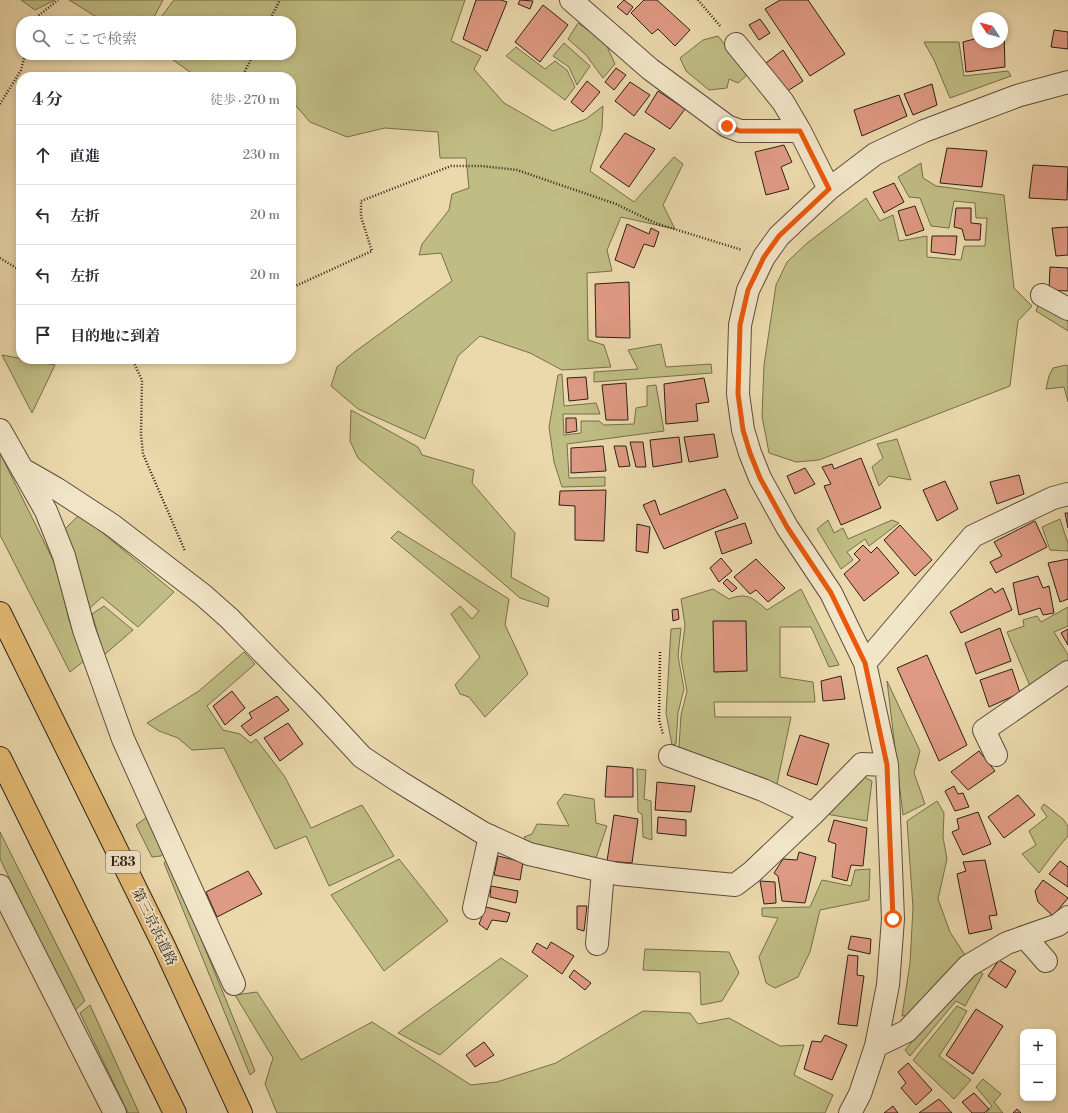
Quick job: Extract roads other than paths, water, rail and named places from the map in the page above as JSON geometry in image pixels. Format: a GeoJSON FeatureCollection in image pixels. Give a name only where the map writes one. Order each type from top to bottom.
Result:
{"type":"FeatureCollection","features":[{"type":"Feature","properties":{"kind":"highway","name":"第三京浜道路"},"geometry":{"type":"LineString","coordinates":[[0,613],[160,939],[241,1113]]}},
{"type":"Feature","properties":{"kind":"highway"},"geometry":{"type":"LineString","coordinates":[[0,758],[175,1113]]}},
{"type":"Feature","properties":{"kind":"street"},"geometry":{"type":"LineString","coordinates":[[571,0],[650,69],[727,126],[740,131],[800,131]]}},
{"type":"Feature","properties":{"kind":"street"},"geometry":{"type":"LineString","coordinates":[[736,44],[783,102],[800,131],[829,189]]}},
{"type":"Feature","properties":{"kind":"street"},"geometry":{"type":"LineString","coordinates":[[850,1113],[860,1094],[876,1046],[888,985],[893,919],[887,765],[865,663],[831,593],[787,527],[760,478],[750,453],[743,430],[738,394],[740,325],[748,290],[764,257],[779,236],[829,189],[875,154],[924,131],[1017,96],[1068,82]]}},
{"type":"Feature","properties":{"kind":"street"},"geometry":{"type":"LineString","coordinates":[[1042,295],[1068,309]]}},
{"type":"Feature","properties":{"kind":"street"},"geometry":{"type":"LineString","coordinates":[[0,430],[46,511],[64,556],[84,630],[123,739],[234,984]]}},
{"type":"Feature","properties":{"kind":"street"},"geometry":{"type":"LineString","coordinates":[[22,469],[57,488],[112,525],[203,595],[245,634],[362,757],[400,782],[490,836],[529,854],[618,874],[734,885],[752,872],[813,814],[862,764],[887,765]]}},
{"type":"Feature","properties":{"kind":"street"},"geometry":{"type":"LineString","coordinates":[[865,663],[973,536],[1053,498],[1068,494]]}},
{"type":"Feature","properties":{"kind":"street"},"geometry":{"type":"LineString","coordinates":[[996,755],[984,730],[1068,672]]}},
{"type":"Feature","properties":{"kind":"street"},"geometry":{"type":"LineString","coordinates":[[670,756],[764,790],[813,814]]}},
{"type":"Feature","properties":{"kind":"street"},"geometry":{"type":"LineString","coordinates":[[474,908],[490,836]]}},
{"type":"Feature","properties":{"kind":"street"},"geometry":{"type":"LineString","coordinates":[[597,944],[603,871]]}},
{"type":"Feature","properties":{"kind":"street"},"geometry":{"type":"LineString","coordinates":[[0,886],[116,1113]]}},
{"type":"Feature","properties":{"kind":"street"},"geometry":{"type":"LineString","coordinates":[[876,1046],[907,1031],[968,966],[1007,943],[1058,925],[1068,917]]}},
{"type":"Feature","properties":{"kind":"street"},"geometry":{"type":"LineString","coordinates":[[1025,937],[1046,961]]}}]}
